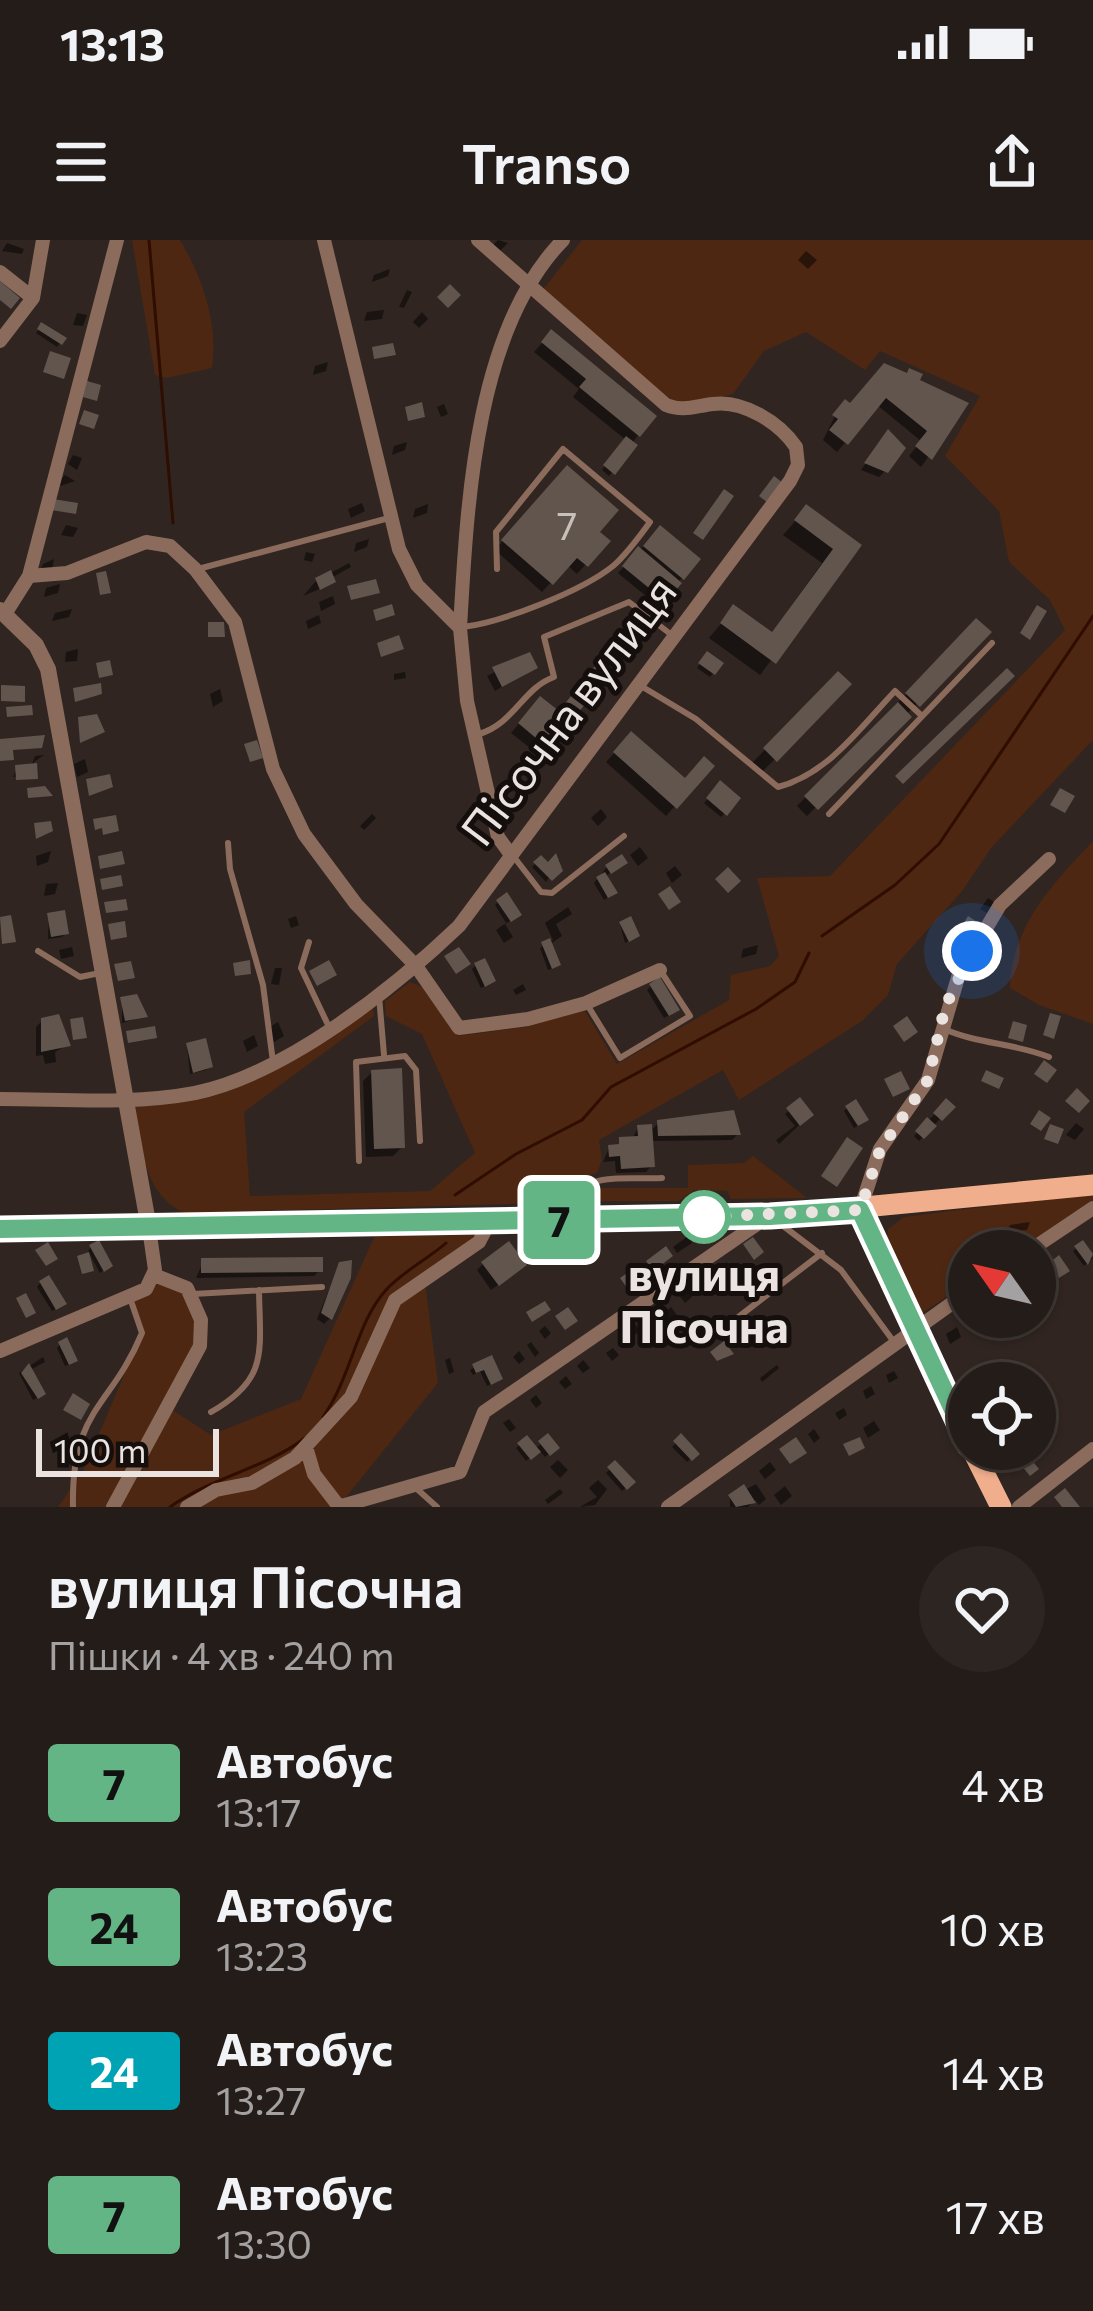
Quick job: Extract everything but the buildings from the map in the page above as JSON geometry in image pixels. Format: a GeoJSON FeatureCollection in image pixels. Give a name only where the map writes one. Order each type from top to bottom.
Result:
{"type":"FeatureCollection","features":[{"type":"Feature","properties":{"kind":"main road"},"geometry":{"type":"LineString","coordinates":[[0,1229],[770,1216],[1093,1185]]}},
{"type":"Feature","properties":{"kind":"main road"},"geometry":{"type":"LineString","coordinates":[[860,1210],[903,1336],[948,1410]]}},
{"type":"Feature","properties":{"kind":"main road"},"geometry":{"type":"LineString","coordinates":[[982,1470],[1001,1507]]}},
{"type":"Feature","properties":{"kind":"street"},"geometry":{"type":"LineString","coordinates":[[0,341],[33,298],[43,240]]}},
{"type":"Feature","properties":{"kind":"street"},"geometry":{"type":"LineString","coordinates":[[117,240],[29,576],[3,612],[36,645],[48,669],[154,1275]]}},
{"type":"Feature","properties":{"kind":"street"},"geometry":{"type":"LineString","coordinates":[[325,240],[389,518],[417,585],[460,628]]}},
{"type":"Feature","properties":{"kind":"street","name":"Пісочна вулиця"},"geometry":{"type":"LineString","coordinates":[[0,1099],[122,1099],[194,1093],[273,1062],[416,966],[459,926],[790,481],[798,466],[796,447],[765,418],[736,405],[678,410],[666,405],[478,240]]}},
{"type":"Feature","properties":{"kind":"street"},"geometry":{"type":"LineString","coordinates":[[512,855],[497,837],[475,736],[460,628],[467,504],[490,389],[528,288],[562,240]]}},
{"type":"Feature","properties":{"kind":"street"},"geometry":{"type":"LineString","coordinates":[[0,272],[33,298]]}},
{"type":"Feature","properties":{"kind":"street"},"geometry":{"type":"LineString","coordinates":[[29,576],[68,573],[146,542],[170,546],[195,569],[235,622],[273,769],[304,834],[356,904],[416,966],[460,1028],[528,1019],[586,1003],[625,981],[660,970]]}},
{"type":"Feature","properties":{"kind":"street"},"geometry":{"type":"LineString","coordinates":[[860,1210],[880,1150],[928,1080],[958,974],[1000,905],[1049,859]]}},
{"type":"Feature","properties":{"kind":"street"},"geometry":{"type":"LineString","coordinates":[[1056,1233],[1093,1208]]}},
{"type":"Feature","properties":{"kind":"street"},"geometry":{"type":"LineString","coordinates":[[307,1447],[314,1474],[338,1506],[363,1504],[460,1472],[484,1412],[770,1216]]}},
{"type":"Feature","properties":{"kind":"street"},"geometry":{"type":"LineString","coordinates":[[187,1507],[216,1490],[252,1483],[307,1447],[351,1397],[395,1300],[479,1242],[490,1221]]}},
{"type":"Feature","properties":{"kind":"street"},"geometry":{"type":"LineString","coordinates":[[113,1507],[200,1346],[201,1320],[189,1294],[170,1278],[154,1275]]}},
{"type":"Feature","properties":{"kind":"street"},"geometry":{"type":"LineString","coordinates":[[0,1351],[130,1298],[154,1275]]}},
{"type":"Feature","properties":{"kind":"street"},"geometry":{"type":"LineString","coordinates":[[668,1507],[948,1306]]}},
{"type":"Feature","properties":{"kind":"street"},"geometry":{"type":"LineString","coordinates":[[1019,1507],[1093,1449]]}},
{"type":"Feature","properties":{"kind":"lane"},"geometry":{"type":"LineString","coordinates":[[460,628],[484,625],[596,578],[617,563],[650,522],[563,449],[496,532],[497,568]]}},
{"type":"Feature","properties":{"kind":"lane"},"geometry":{"type":"LineString","coordinates":[[195,569],[389,518]]}},
{"type":"Feature","properties":{"kind":"lane"},"geometry":{"type":"LineString","coordinates":[[475,736],[511,720],[542,681],[554,677],[544,637],[629,602],[674,636]]}},
{"type":"Feature","properties":{"kind":"lane"},"geometry":{"type":"LineString","coordinates":[[829,814],[992,643]]}},
{"type":"Feature","properties":{"kind":"lane"},"geometry":{"type":"LineString","coordinates":[[638,684],[696,719],[778,787],[805,780],[829,761],[895,691],[922,716]]}},
{"type":"Feature","properties":{"kind":"lane"},"geometry":{"type":"LineString","coordinates":[[512,855],[541,892],[552,893],[624,836]]}},
{"type":"Feature","properties":{"kind":"lane"},"geometry":{"type":"LineString","coordinates":[[228,843],[230,869],[263,986],[273,1062]]}},
{"type":"Feature","properties":{"kind":"lane"},"geometry":{"type":"LineString","coordinates":[[309,942],[301,968],[329,1027]]}},
{"type":"Feature","properties":{"kind":"lane"},"geometry":{"type":"LineString","coordinates":[[38,951],[80,976],[100,973]]}},
{"type":"Feature","properties":{"kind":"lane"},"geometry":{"type":"LineString","coordinates":[[586,1003],[620,1058],[690,1016],[660,970]]}},
{"type":"Feature","properties":{"kind":"lane"},"geometry":{"type":"LineString","coordinates":[[379,993],[384,1056]]}},
{"type":"Feature","properties":{"kind":"lane"},"geometry":{"type":"LineString","coordinates":[[940,1027],[967,1039],[1020,1045],[1048,1057]]}},
{"type":"Feature","properties":{"kind":"lane"},"geometry":{"type":"LineString","coordinates":[[359,1161],[356,1062],[405,1057],[416,1070],[420,1141]]}},
{"type":"Feature","properties":{"kind":"lane"},"geometry":{"type":"LineString","coordinates":[[550,1220],[583,1183],[662,1178]]}},
{"type":"Feature","properties":{"kind":"lane"},"geometry":{"type":"LineString","coordinates":[[770,1216],[821,1253],[903,1336]]}},
{"type":"Feature","properties":{"kind":"lane"},"geometry":{"type":"LineString","coordinates":[[707,1341],[821,1253]]}},
{"type":"Feature","properties":{"kind":"lane"},"geometry":{"type":"LineString","coordinates":[[189,1294],[322,1287]]}},
{"type":"Feature","properties":{"kind":"lane"},"geometry":{"type":"LineString","coordinates":[[211,1412],[242,1394],[252,1381],[260,1352],[259,1290]]}},
{"type":"Feature","properties":{"kind":"lane"},"geometry":{"type":"LineString","coordinates":[[73,1507],[73,1468],[84,1424],[142,1333],[130,1298]]}},
{"type":"Feature","properties":{"kind":"lane"},"geometry":{"type":"LineString","coordinates":[[415,1487],[437,1507]]}},
{"type":"Feature","properties":{"kind":"shaded area"},"geometry":{"type":"Polygon","coordinates":[[[132,240],[180,240],[207,301],[212,368],[167,378],[155,375],[132,240]]]}},
{"type":"Feature","properties":{"kind":"shaded area"},"geometry":{"type":"Polygon","coordinates":[[[582,240],[1093,240],[1093,740],[992,847],[962,891],[897,964],[888,995],[862,1021],[739,1100],[723,1070],[599,1140],[602,1160],[597,1173],[573,1179],[544,1203],[185,1213],[171,1205],[153,1182],[134,1107],[235,1088],[287,1063],[373,1007],[374,1016],[244,1112],[250,1196],[430,1191],[475,1153],[422,1034],[386,1016],[385,1001],[410,982],[422,987],[458,1036],[531,1026],[583,1008],[617,1064],[729,1000],[731,975],[770,966],[779,956],[757,878],[830,876],[1065,630],[1050,600],[1009,562],[999,511],[945,456],[980,396],[880,351],[865,370],[806,332],[764,351],[733,394],[693,405],[666,400],[541,292],[582,240]]]}},
{"type":"Feature","properties":{"kind":"shaded area"},"geometry":{"type":"Polygon","coordinates":[[[1093,841],[1093,1024],[1039,1005],[1010,988],[1026,926],[1049,890],[1093,841]]]}},
{"type":"Feature","properties":{"kind":"shaded area"},"geometry":{"type":"Polygon","coordinates":[[[753,1156],[807,1198],[731,1199],[727,1191],[694,1190],[679,1201],[578,1201],[576,1195],[587,1188],[688,1188],[688,1165],[744,1163],[753,1156]]]}},
{"type":"Feature","properties":{"kind":"shaded area"},"geometry":{"type":"Polygon","coordinates":[[[1093,1193],[1093,1200],[1048,1230],[948,1230],[948,1296],[919,1315],[886,1247],[888,1229],[904,1217],[1093,1193]]]}},
{"type":"Feature","properties":{"kind":"shaded area"},"geometry":{"type":"Polygon","coordinates":[[[490,1221],[479,1242],[425,1283],[438,1383],[338,1507],[58,1507],[84,1469],[142,1333],[130,1298],[153,1279],[187,1288],[200,1346],[168,1407],[211,1435],[301,1399],[381,1222],[490,1221]]]}},
{"type":"Feature","properties":{"kind":"waterway"},"geometry":{"type":"LineString","coordinates":[[149,240],[173,523]]}},
{"type":"Feature","properties":{"kind":"waterway"},"geometry":{"type":"LineString","coordinates":[[822,936],[895,885],[939,844],[1093,616]]}},
{"type":"Feature","properties":{"kind":"waterway"},"geometry":{"type":"LineString","coordinates":[[455,1195],[516,1154],[582,1120],[611,1087],[756,1009],[795,982],[809,953]]}},
{"type":"Feature","properties":{"kind":"waterway"},"geometry":{"type":"LineString","coordinates":[[323,1417],[376,1303],[400,1277],[446,1243]]}},
{"type":"Feature","properties":{"kind":"waterway"},"geometry":{"type":"LineString","coordinates":[[170,1507],[305,1438]]}},
{"type":"Feature","properties":{"kind":"bus line","name":"7"},"geometry":{"type":"LineString","coordinates":[[0,1229],[770,1216],[860,1210],[948,1402]]}},
{"type":"Feature","properties":{"kind":"place","name":"вулиця Пісочна"},"geometry":{"type":"Point","coordinates":[704,1217]}},
{"type":"Feature","properties":{"kind":"route"},"geometry":{"type":"LineString","coordinates":[[704,1217],[860,1210],[880,1150],[928,1080],[945,1007],[972,951]]}}]}
